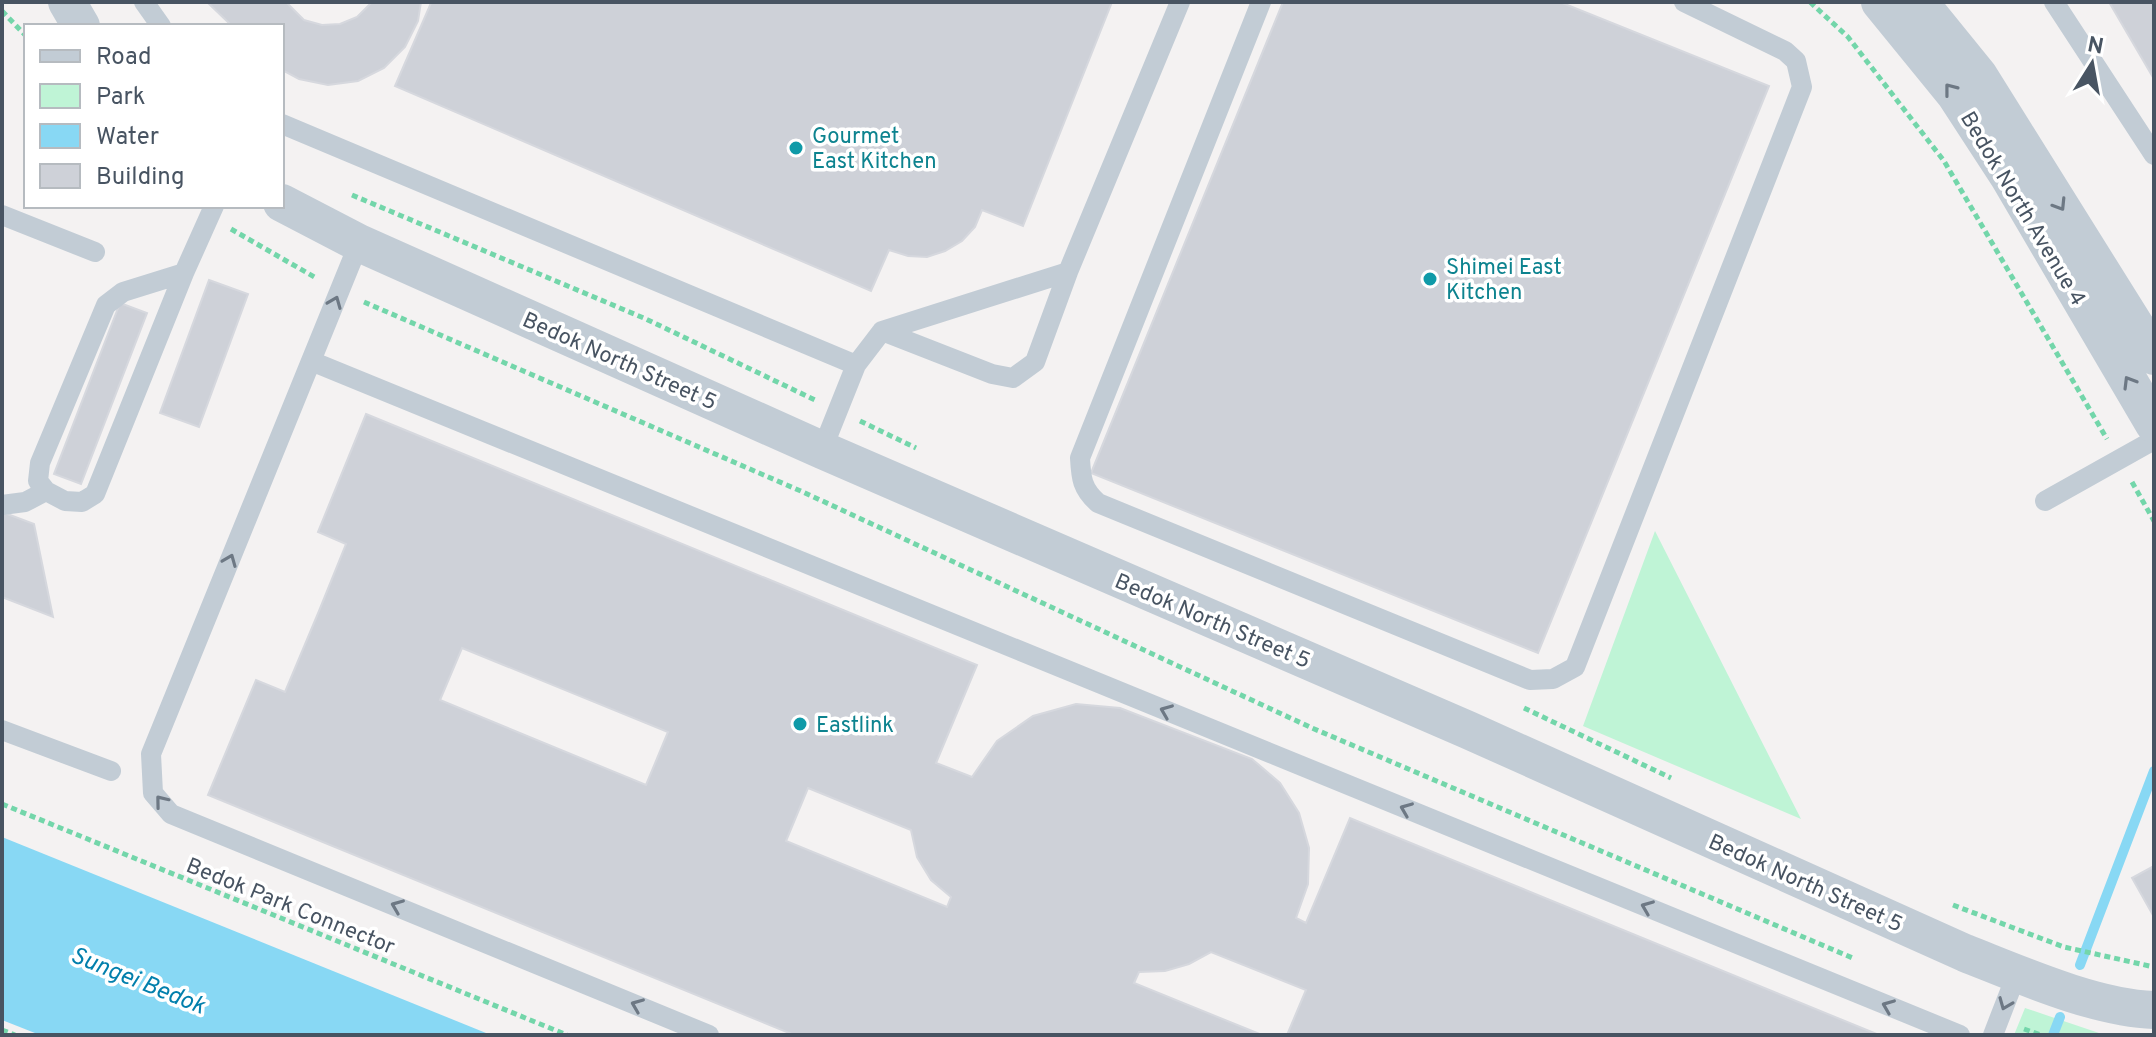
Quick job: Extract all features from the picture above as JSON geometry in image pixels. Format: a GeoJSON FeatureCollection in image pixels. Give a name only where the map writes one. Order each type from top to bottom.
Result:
{"type":"FeatureCollection","features":[{"type":"Feature","properties":{"kind":"street"},"geometry":{"type":"LineString","coordinates":[[67,2],[80,24]]}},
{"type":"Feature","properties":{"kind":"street","name":"Bedok North Avenue 4"},"geometry":{"type":"LineString","coordinates":[[1880,2],[1955,94],[2009,177],[2154,356]]}},
{"type":"Feature","properties":{"kind":"street","name":"Bedok North Avenue 4"},"geometry":{"type":"LineString","coordinates":[[1919,2],[1979,76],[2131,326],[2154,424]]}},
{"type":"Feature","properties":{"kind":"street","name":"Bedok North Street 5"},"geometry":{"type":"LineString","coordinates":[[284,204],[359,243],[822,450],[1468,730],[1965,953],[2125,1009],[2154,1010]]}},
{"type":"Feature","properties":{"kind":"lane"},"geometry":{"type":"LineString","coordinates":[[144,2],[160,24]]}},
{"type":"Feature","properties":{"kind":"lane"},"geometry":{"type":"LineString","coordinates":[[882,331],[992,374],[1013,378],[1035,362],[1068,272],[1180,2]]}},
{"type":"Feature","properties":{"kind":"lane"},"geometry":{"type":"LineString","coordinates":[[1261,2],[1080,458],[1081,482],[1098,503],[1530,680],[1553,679],[1575,667],[1802,87],[1796,61],[1785,51],[1684,2]]}},
{"type":"Feature","properties":{"kind":"lane"},"geometry":{"type":"LineString","coordinates":[[2054,2],[2154,155]]}},
{"type":"Feature","properties":{"kind":"lane"},"geometry":{"type":"LineString","coordinates":[[284,125],[856,365]]}},
{"type":"Feature","properties":{"kind":"lane"},"geometry":{"type":"LineString","coordinates":[[184,273],[123,292],[106,305],[40,463],[38,481],[46,491],[65,501],[82,502],[95,494],[212,211]]}},
{"type":"Feature","properties":{"kind":"lane"},"geometry":{"type":"LineString","coordinates":[[2,215],[95,252]]}},
{"type":"Feature","properties":{"kind":"lane"},"geometry":{"type":"LineString","coordinates":[[359,243],[151,754],[153,793],[171,814],[709,1035]]}},
{"type":"Feature","properties":{"kind":"lane"},"geometry":{"type":"LineString","coordinates":[[822,450],[856,365],[882,331],[1068,272]]}},
{"type":"Feature","properties":{"kind":"lane"},"geometry":{"type":"LineString","coordinates":[[311,361],[1960,1035]]}},
{"type":"Feature","properties":{"kind":"lane"},"geometry":{"type":"LineString","coordinates":[[2045,501],[2154,440]]}},
{"type":"Feature","properties":{"kind":"lane"},"geometry":{"type":"LineString","coordinates":[[2,505],[25,502],[46,491]]}},
{"type":"Feature","properties":{"kind":"lane"},"geometry":{"type":"LineString","coordinates":[[2,730],[111,771]]}},
{"type":"Feature","properties":{"kind":"lane"},"geometry":{"type":"LineString","coordinates":[[1996,1027],[2017,973]]}},
{"type":"Feature","properties":{"kind":"path"},"geometry":{"type":"LineString","coordinates":[[1810,2],[1848,37],[1944,161],[2154,521]]}},
{"type":"Feature","properties":{"kind":"path"},"geometry":{"type":"LineString","coordinates":[[2,11],[24,34]]}},
{"type":"Feature","properties":{"kind":"path"},"geometry":{"type":"LineString","coordinates":[[212,211],[339,292],[803,492],[1312,728],[1869,965]]}},
{"type":"Feature","properties":{"kind":"path","name":"Bedok Park Connector"},"geometry":{"type":"LineString","coordinates":[[2,804],[567,1035]]}},
{"type":"Feature","properties":{"kind":"path"},"geometry":{"type":"LineString","coordinates":[[1996,1027],[2041,1035]]}},
{"type":"Feature","properties":{"kind":"path"},"geometry":{"type":"LineString","coordinates":[[2,1030],[15,1035]]}},
{"type":"Feature","properties":{"kind":"green space"},"geometry":{"type":"Polygon","coordinates":[[[1655,531],[1801,819],[1583,726],[1655,531]]]}},
{"type":"Feature","properties":{"kind":"green space"},"geometry":{"type":"Polygon","coordinates":[[[2025,1008],[2099,1033],[2014,1035],[2025,1008]]]}},
{"type":"Feature","properties":{"kind":"water","name":"Sungei Bedok"},"geometry":{"type":"Polygon","coordinates":[[[2,837],[491,1035],[40,1035],[2,1020],[2,837]]]}},
{"type":"Feature","properties":{"kind":"building"},"geometry":{"type":"Polygon","coordinates":[[[207,2],[286,2],[304,20],[322,25],[340,24],[357,17],[372,2],[421,2],[418,21],[405,47],[384,68],[358,81],[328,85],[299,79],[284,71],[284,24],[230,24],[207,2]]]}},
{"type":"Feature","properties":{"kind":"building","name":"Gourmet East Kitchen"},"geometry":{"type":"Polygon","coordinates":[[[429,2],[1112,2],[1023,226],[982,210],[975,227],[962,241],[945,251],[927,257],[908,256],[889,250],[871,291],[395,86],[429,2]]]}},
{"type":"Feature","properties":{"kind":"building","name":"Shimei East Kitchen"},"geometry":{"type":"Polygon","coordinates":[[[1283,2],[1560,2],[1769,86],[1538,653],[1091,473],[1283,2]]]}},
{"type":"Feature","properties":{"kind":"building"},"geometry":{"type":"Polygon","coordinates":[[[2109,2],[2154,2],[2154,79],[2109,2]]]}},
{"type":"Feature","properties":{"kind":"building"},"geometry":{"type":"Polygon","coordinates":[[[209,280],[248,294],[199,427],[160,413],[209,280]]]}},
{"type":"Feature","properties":{"kind":"building"},"geometry":{"type":"Polygon","coordinates":[[[120,303],[147,313],[81,484],[54,474],[120,303]]]}},
{"type":"Feature","properties":{"kind":"building","name":"Eastlink"},"geometry":{"type":"Polygon","coordinates":[[[366,414],[977,665],[936,763],[972,777],[997,741],[1033,716],[1076,704],[1120,708],[1252,759],[1280,783],[1299,813],[1309,848],[1308,884],[1296,918],[1306,923],[1350,818],[1879,1035],[1287,1035],[1306,990],[1211,952],[1189,964],[1165,971],[1139,972],[1134,983],[1262,1035],[794,1035],[208,795],[256,680],[285,692],[319,611],[346,544],[318,532],[366,414]],[[462,648],[440,700],[646,785],[668,732],[462,648]],[[808,788],[786,841],[947,907],[951,897],[931,880],[917,857],[911,830],[808,788]]]}},
{"type":"Feature","properties":{"kind":"building"},"geometry":{"type":"Polygon","coordinates":[[[2,512],[34,524],[53,617],[2,597],[2,512]]]}},
{"type":"Feature","properties":{"kind":"building"},"geometry":{"type":"Polygon","coordinates":[[[2154,866],[2154,917],[2132,878],[2154,866]]]}},
{"type":"Feature","properties":{"kind":"waterway"},"geometry":{"type":"LineString","coordinates":[[2080,965],[2154,771]]}},
{"type":"Feature","properties":{"kind":"waterway"},"geometry":{"type":"LineString","coordinates":[[2053,1035],[2060,1017]]}},
{"type":"Feature","properties":{"kind":"place","name":"Gourmet East Kitchen"},"geometry":{"type":"Point","coordinates":[796,148]}},
{"type":"Feature","properties":{"kind":"place","name":"Shimei East Kitchen"},"geometry":{"type":"Point","coordinates":[1430,279]}},
{"type":"Feature","properties":{"kind":"place","name":"Eastlink"},"geometry":{"type":"Point","coordinates":[800,724]}}]}
